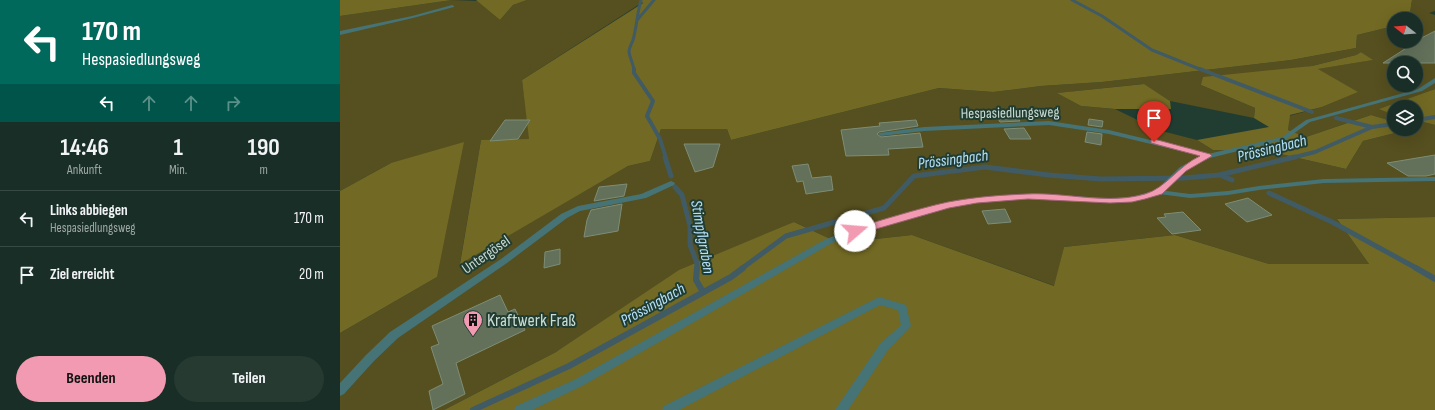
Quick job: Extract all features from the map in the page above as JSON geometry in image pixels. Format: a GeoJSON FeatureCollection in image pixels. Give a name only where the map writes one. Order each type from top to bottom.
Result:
{"type":"FeatureCollection","features":[{"type":"Feature","properties":{"kind":"street"},"geometry":{"type":"LineString","coordinates":[[340,33],[413,17],[452,6]]}},
{"type":"Feature","properties":{"kind":"street"},"geometry":{"type":"LineString","coordinates":[[1159,192],[1194,162],[1208,156],[1284,138],[1308,121],[1420,90],[1435,80]]}},
{"type":"Feature","properties":{"kind":"street","name":"Hespasiedlungsweg"},"geometry":{"type":"LineString","coordinates":[[881,134],[924,129],[1049,123],[1141,138],[1208,156]]}},
{"type":"Feature","properties":{"kind":"street"},"geometry":{"type":"LineString","coordinates":[[520,410],[578,383],[829,241],[868,227],[948,205],[977,200],[1028,196],[1110,200],[1132,199],[1159,192],[1190,196],[1228,193],[1324,180],[1422,180],[1435,178]]}},
{"type":"Feature","properties":{"kind":"street","name":"Untergösel"},"geometry":{"type":"LineString","coordinates":[[340,391],[370,358],[394,335],[504,261],[564,216],[578,209],[643,196],[671,183]]}},
{"type":"Feature","properties":{"kind":"street"},"geometry":{"type":"LineString","coordinates":[[668,410],[879,301],[903,308],[906,326],[884,346],[841,410]]}},
{"type":"Feature","properties":{"kind":"shaded area"},"geometry":{"type":"Polygon","coordinates":[[[340,0],[452,0],[340,16],[340,0]]]}},
{"type":"Feature","properties":{"kind":"shaded area"},"geometry":{"type":"Polygon","coordinates":[[[452,0],[478,1],[500,20],[513,5],[527,0],[640,0],[643,2],[522,80],[530,140],[481,140],[460,263],[628,166],[650,161],[661,129],[727,129],[731,140],[939,88],[993,92],[1041,86],[1102,82],[1291,60],[1356,48],[1357,35],[1387,28],[1387,48],[1423,48],[1423,12],[1410,12],[1412,0],[1435,0],[1435,11],[1429,13],[1435,15],[1435,89],[1405,100],[1387,100],[1387,106],[1380,109],[1387,112],[1387,121],[1371,115],[1306,137],[1288,130],[1289,116],[1322,107],[1357,92],[1317,69],[1372,60],[1361,52],[1356,55],[1312,66],[1201,85],[1255,108],[1254,118],[1170,101],[1143,84],[1058,93],[1081,106],[1115,109],[1158,130],[1197,140],[1213,150],[1272,152],[1346,169],[1363,141],[1387,135],[1423,136],[1423,122],[1435,125],[1435,217],[1337,219],[1369,264],[1269,264],[1175,235],[1064,247],[1055,286],[912,235],[839,243],[794,222],[556,352],[444,410],[340,410],[340,333],[437,277],[391,163],[340,191],[340,16],[452,0]]]}},
{"type":"Feature","properties":{"kind":"shaded area"},"geometry":{"type":"Polygon","coordinates":[[[476,0],[527,0],[513,5],[500,20],[476,0]]]}},
{"type":"Feature","properties":{"kind":"shaded area"},"geometry":{"type":"Polygon","coordinates":[[[640,0],[1412,0],[1410,12],[1387,12],[1387,28],[1357,35],[1356,48],[1291,60],[1102,82],[1041,86],[993,92],[939,88],[731,140],[727,129],[661,129],[650,161],[628,166],[460,264],[481,140],[529,139],[522,80],[643,3],[640,0]]]}},
{"type":"Feature","properties":{"kind":"shaded area"},"geometry":{"type":"Polygon","coordinates":[[[1361,52],[1373,60],[1318,69],[1358,92],[1322,107],[1290,115],[1288,130],[1306,137],[1371,115],[1385,119],[1387,121],[1387,135],[1363,141],[1346,169],[1272,152],[1213,150],[1197,140],[1269,127],[1254,118],[1255,108],[1201,85],[1203,77],[1312,66],[1356,55],[1361,52]]]}},
{"type":"Feature","properties":{"kind":"shaded area"},"geometry":{"type":"Polygon","coordinates":[[[1144,84],[1170,101],[1171,109],[1115,109],[1081,106],[1057,93],[1144,84]]]}},
{"type":"Feature","properties":{"kind":"shaded area"},"geometry":{"type":"Polygon","coordinates":[[[1435,89],[1435,125],[1423,122],[1423,100],[1404,100],[1435,89]]]}},
{"type":"Feature","properties":{"kind":"shaded area"},"geometry":{"type":"Polygon","coordinates":[[[1387,106],[1387,112],[1379,109],[1387,106]]]}},
{"type":"Feature","properties":{"kind":"shaded area"},"geometry":{"type":"Polygon","coordinates":[[[464,142],[437,277],[340,333],[340,191],[391,163],[464,142]]]}},
{"type":"Feature","properties":{"kind":"shaded area"},"geometry":{"type":"Polygon","coordinates":[[[1435,217],[1435,410],[444,410],[556,352],[679,270],[794,222],[839,243],[912,235],[1054,286],[1064,247],[1175,235],[1269,264],[1369,264],[1337,219],[1435,217]]]}},
{"type":"Feature","properties":{"kind":"building"},"geometry":{"type":"Polygon","coordinates":[[[1435,31],[1435,63],[1423,63],[1423,56],[1394,56],[1406,48],[1423,48],[1423,37],[1435,31]]]}},
{"type":"Feature","properties":{"kind":"building"},"geometry":{"type":"Polygon","coordinates":[[[1016,115],[1020,121],[1000,122],[997,117],[1016,115]]]}},
{"type":"Feature","properties":{"kind":"building"},"geometry":{"type":"Polygon","coordinates":[[[1089,119],[1103,121],[1102,127],[1088,125],[1089,119]]]}},
{"type":"Feature","properties":{"kind":"building"},"geometry":{"type":"Polygon","coordinates":[[[505,120],[530,120],[518,139],[490,141],[505,120]]]}},
{"type":"Feature","properties":{"kind":"building"},"geometry":{"type":"Polygon","coordinates":[[[916,120],[918,126],[879,132],[877,134],[881,137],[920,133],[923,147],[888,149],[889,155],[846,156],[841,130],[880,126],[879,123],[916,120]]]}},
{"type":"Feature","properties":{"kind":"building"},"geometry":{"type":"Polygon","coordinates":[[[1024,128],[1031,139],[1010,139],[1004,129],[1024,128]]]}},
{"type":"Feature","properties":{"kind":"building"},"geometry":{"type":"Polygon","coordinates":[[[1087,132],[1102,134],[1101,145],[1085,142],[1087,132]]]}},
{"type":"Feature","properties":{"kind":"building"},"geometry":{"type":"Polygon","coordinates":[[[684,144],[720,144],[713,167],[695,172],[684,144]]]}},
{"type":"Feature","properties":{"kind":"building"},"geometry":{"type":"Polygon","coordinates":[[[1435,155],[1435,174],[1426,176],[1408,176],[1387,163],[1435,155]]]}},
{"type":"Feature","properties":{"kind":"building"},"geometry":{"type":"Polygon","coordinates":[[[808,164],[812,178],[831,176],[833,190],[806,194],[803,181],[797,182],[792,166],[808,164]]]}},
{"type":"Feature","properties":{"kind":"building"},"geometry":{"type":"Polygon","coordinates":[[[627,184],[624,196],[594,201],[599,187],[627,184]]]}},
{"type":"Feature","properties":{"kind":"building"},"geometry":{"type":"Polygon","coordinates":[[[1248,198],[1272,215],[1247,222],[1225,204],[1248,198]]]}},
{"type":"Feature","properties":{"kind":"building"},"geometry":{"type":"Polygon","coordinates":[[[622,204],[618,231],[584,237],[587,220],[591,210],[622,204]]]}},
{"type":"Feature","properties":{"kind":"building"},"geometry":{"type":"Polygon","coordinates":[[[1005,209],[1011,222],[988,224],[982,211],[1005,209]]]}},
{"type":"Feature","properties":{"kind":"building"},"geometry":{"type":"Polygon","coordinates":[[[1183,212],[1201,230],[1172,234],[1157,218],[1166,217],[1164,214],[1183,212]]]}},
{"type":"Feature","properties":{"kind":"building"},"geometry":{"type":"Polygon","coordinates":[[[560,249],[560,264],[544,268],[545,252],[560,249]]]}},
{"type":"Feature","properties":{"kind":"building","name":"Kraftwerk Fraß"},"geometry":{"type":"Polygon","coordinates":[[[500,295],[508,312],[515,309],[525,330],[456,363],[465,394],[433,410],[429,391],[443,384],[431,347],[439,344],[432,326],[500,295]]]}},
{"type":"Feature","properties":{"kind":"waterway","name":"Stimpflgraben"},"geometry":{"type":"LineString","coordinates":[[634,70],[629,50],[633,40],[641,0]]}},
{"type":"Feature","properties":{"kind":"waterway"},"geometry":{"type":"LineString","coordinates":[[638,19],[654,0]]}},
{"type":"Feature","properties":{"kind":"waterway"},"geometry":{"type":"LineString","coordinates":[[1072,0],[1102,16],[1152,50],[1202,70]]}},
{"type":"Feature","properties":{"kind":"waterway"},"geometry":{"type":"LineString","coordinates":[[1200,69],[1312,112]]}},
{"type":"Feature","properties":{"kind":"waterway","name":"Stimpflgraben"},"geometry":{"type":"LineString","coordinates":[[634,70],[634,73],[653,101],[647,116],[660,139],[666,158]]}},
{"type":"Feature","properties":{"kind":"waterway","name":"Prössingbach"},"geometry":{"type":"LineString","coordinates":[[1423,119],[1435,117]]}},
{"type":"Feature","properties":{"kind":"waterway"},"geometry":{"type":"LineString","coordinates":[[1336,118],[1372,127]]}},
{"type":"Feature","properties":{"kind":"waterway","name":"Prössingbach"},"geometry":{"type":"LineString","coordinates":[[1372,127],[1387,125]]}},
{"type":"Feature","properties":{"kind":"waterway","name":"Prössingbach"},"geometry":{"type":"LineString","coordinates":[[1295,157],[1315,152],[1372,127]]}},
{"type":"Feature","properties":{"kind":"waterway","name":"Stimpflgraben"},"geometry":{"type":"LineString","coordinates":[[665,157],[671,176]]}},
{"type":"Feature","properties":{"kind":"waterway","name":"Prössingbach"},"geometry":{"type":"LineString","coordinates":[[741,269],[786,236],[884,208],[914,176],[985,167],[1049,175],[1101,179],[1184,178],[1219,175],[1295,157]]}},
{"type":"Feature","properties":{"kind":"waterway","name":"Prössingbach"},"geometry":{"type":"LineString","coordinates":[[1291,158],[1295,157]]}},
{"type":"Feature","properties":{"kind":"waterway"},"geometry":{"type":"LineString","coordinates":[[1220,175],[1232,180]]}},
{"type":"Feature","properties":{"kind":"waterway","name":"Stimpflgraben"},"geometry":{"type":"LineString","coordinates":[[675,187],[682,195],[690,226],[690,245],[697,263],[697,268]]}},
{"type":"Feature","properties":{"kind":"waterway"},"geometry":{"type":"LineString","coordinates":[[1269,193],[1332,222],[1418,269]]}},
{"type":"Feature","properties":{"kind":"waterway","name":"Stimpflgraben"},"geometry":{"type":"LineString","coordinates":[[697,268],[696,280],[703,292]]}},
{"type":"Feature","properties":{"kind":"waterway","name":"Prössingbach"},"geometry":{"type":"LineString","coordinates":[[473,410],[569,366],[731,277],[743,268]]}},
{"type":"Feature","properties":{"kind":"waterway"},"geometry":{"type":"LineString","coordinates":[[1416,268],[1435,279]]}},
{"type":"Feature","properties":{"kind":"place","name":"Kraftwerk Fraß"},"geometry":{"type":"Point","coordinates":[473,337]}},
{"type":"Feature","properties":{"kind":"route"},"geometry":{"type":"LineString","coordinates":[[855,231],[948,205],[977,200],[1028,196],[1110,200],[1132,199],[1159,192],[1183,170],[1194,162],[1208,156],[1154,142]]}}]}
